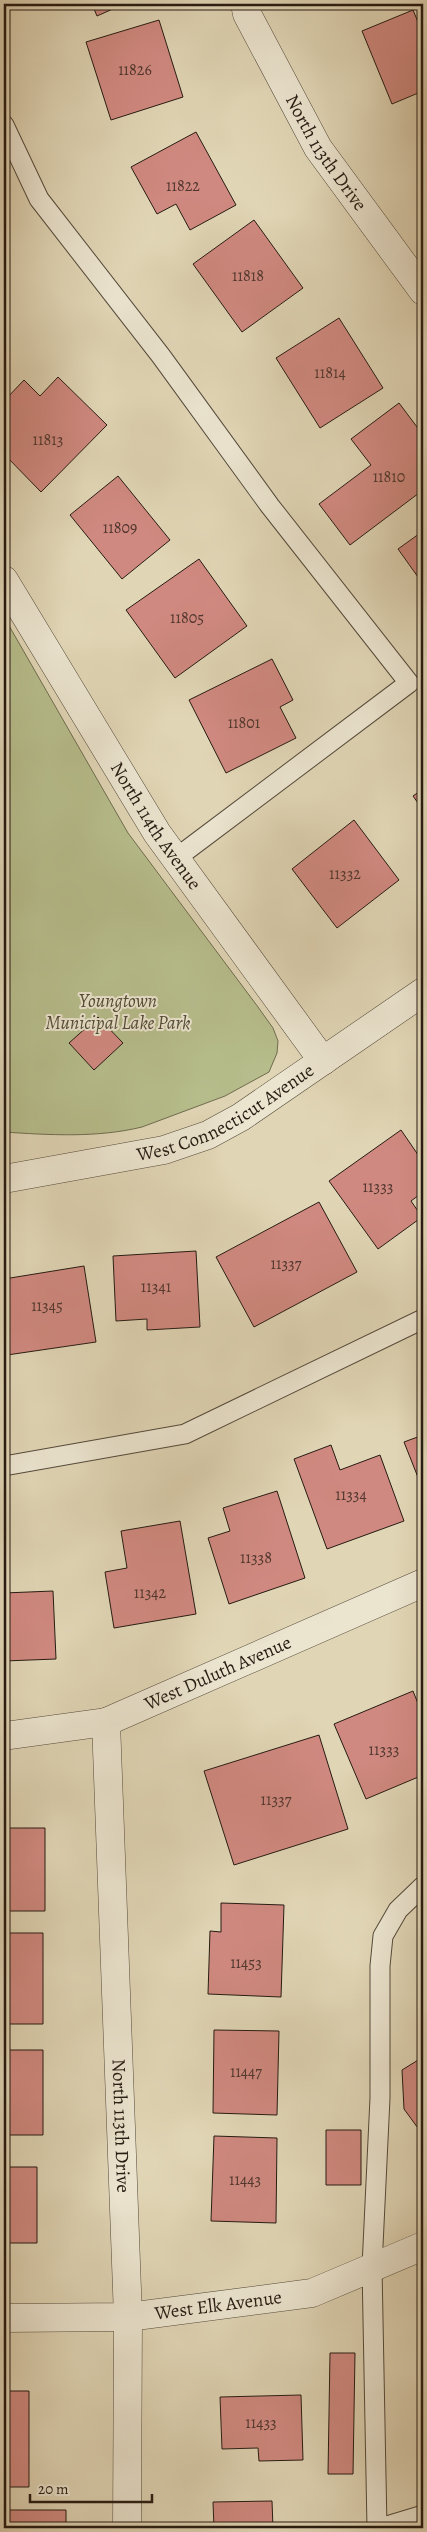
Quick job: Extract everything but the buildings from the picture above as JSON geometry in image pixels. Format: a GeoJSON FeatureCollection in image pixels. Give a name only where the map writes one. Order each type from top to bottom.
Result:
{"type":"FeatureCollection","features":[{"type":"Feature","properties":{"kind":"street","name":"North 113th Drive"},"geometry":{"type":"LineString","coordinates":[[245,4],[247,14],[318,148],[423,291]]}},
{"type":"Feature","properties":{"kind":"street","name":"North 114th Avenue"},"geometry":{"type":"LineString","coordinates":[[4,580],[174,859],[323,1061]]}},
{"type":"Feature","properties":{"kind":"street","name":"West Connecticut Avenue"},"geometry":{"type":"LineString","coordinates":[[4,1180],[164,1150],[208,1134],[240,1117],[423,992]]}},
{"type":"Feature","properties":{"kind":"street","name":"West Duluth Avenue"},"geometry":{"type":"LineString","coordinates":[[4,1736],[106,1722],[423,1583]]}},
{"type":"Feature","properties":{"kind":"street","name":"North 113th Drive"},"geometry":{"type":"LineString","coordinates":[[106,1722],[128,2317],[127,2528]]}},
{"type":"Feature","properties":{"kind":"street","name":"West Elk Avenue"},"geometry":{"type":"LineString","coordinates":[[4,2318],[128,2317],[312,2293],[423,2246]]}},
{"type":"Feature","properties":{"kind":"lane"},"geometry":{"type":"LineString","coordinates":[[4,125],[38,199],[161,356],[270,506],[416,678],[174,859]]}},
{"type":"Feature","properties":{"kind":"lane"},"geometry":{"type":"LineString","coordinates":[[4,1466],[185,1434],[423,1319]]}},
{"type":"Feature","properties":{"kind":"lane"},"geometry":{"type":"LineString","coordinates":[[423,1886],[398,1910],[383,1936],[380,1966],[380,2098],[372,2267],[379,2528],[423,2515]]}},
{"type":"Feature","properties":{"kind":"green space","name":"Youngtown Municipal Lake Park"},"geometry":{"type":"Polygon","coordinates":[[[4,617],[128,833],[258,1007],[273,1028],[278,1041],[277,1053],[269,1072],[225,1096],[142,1127],[90,1134],[56,1135],[4,1132],[4,617]]]}}]}
